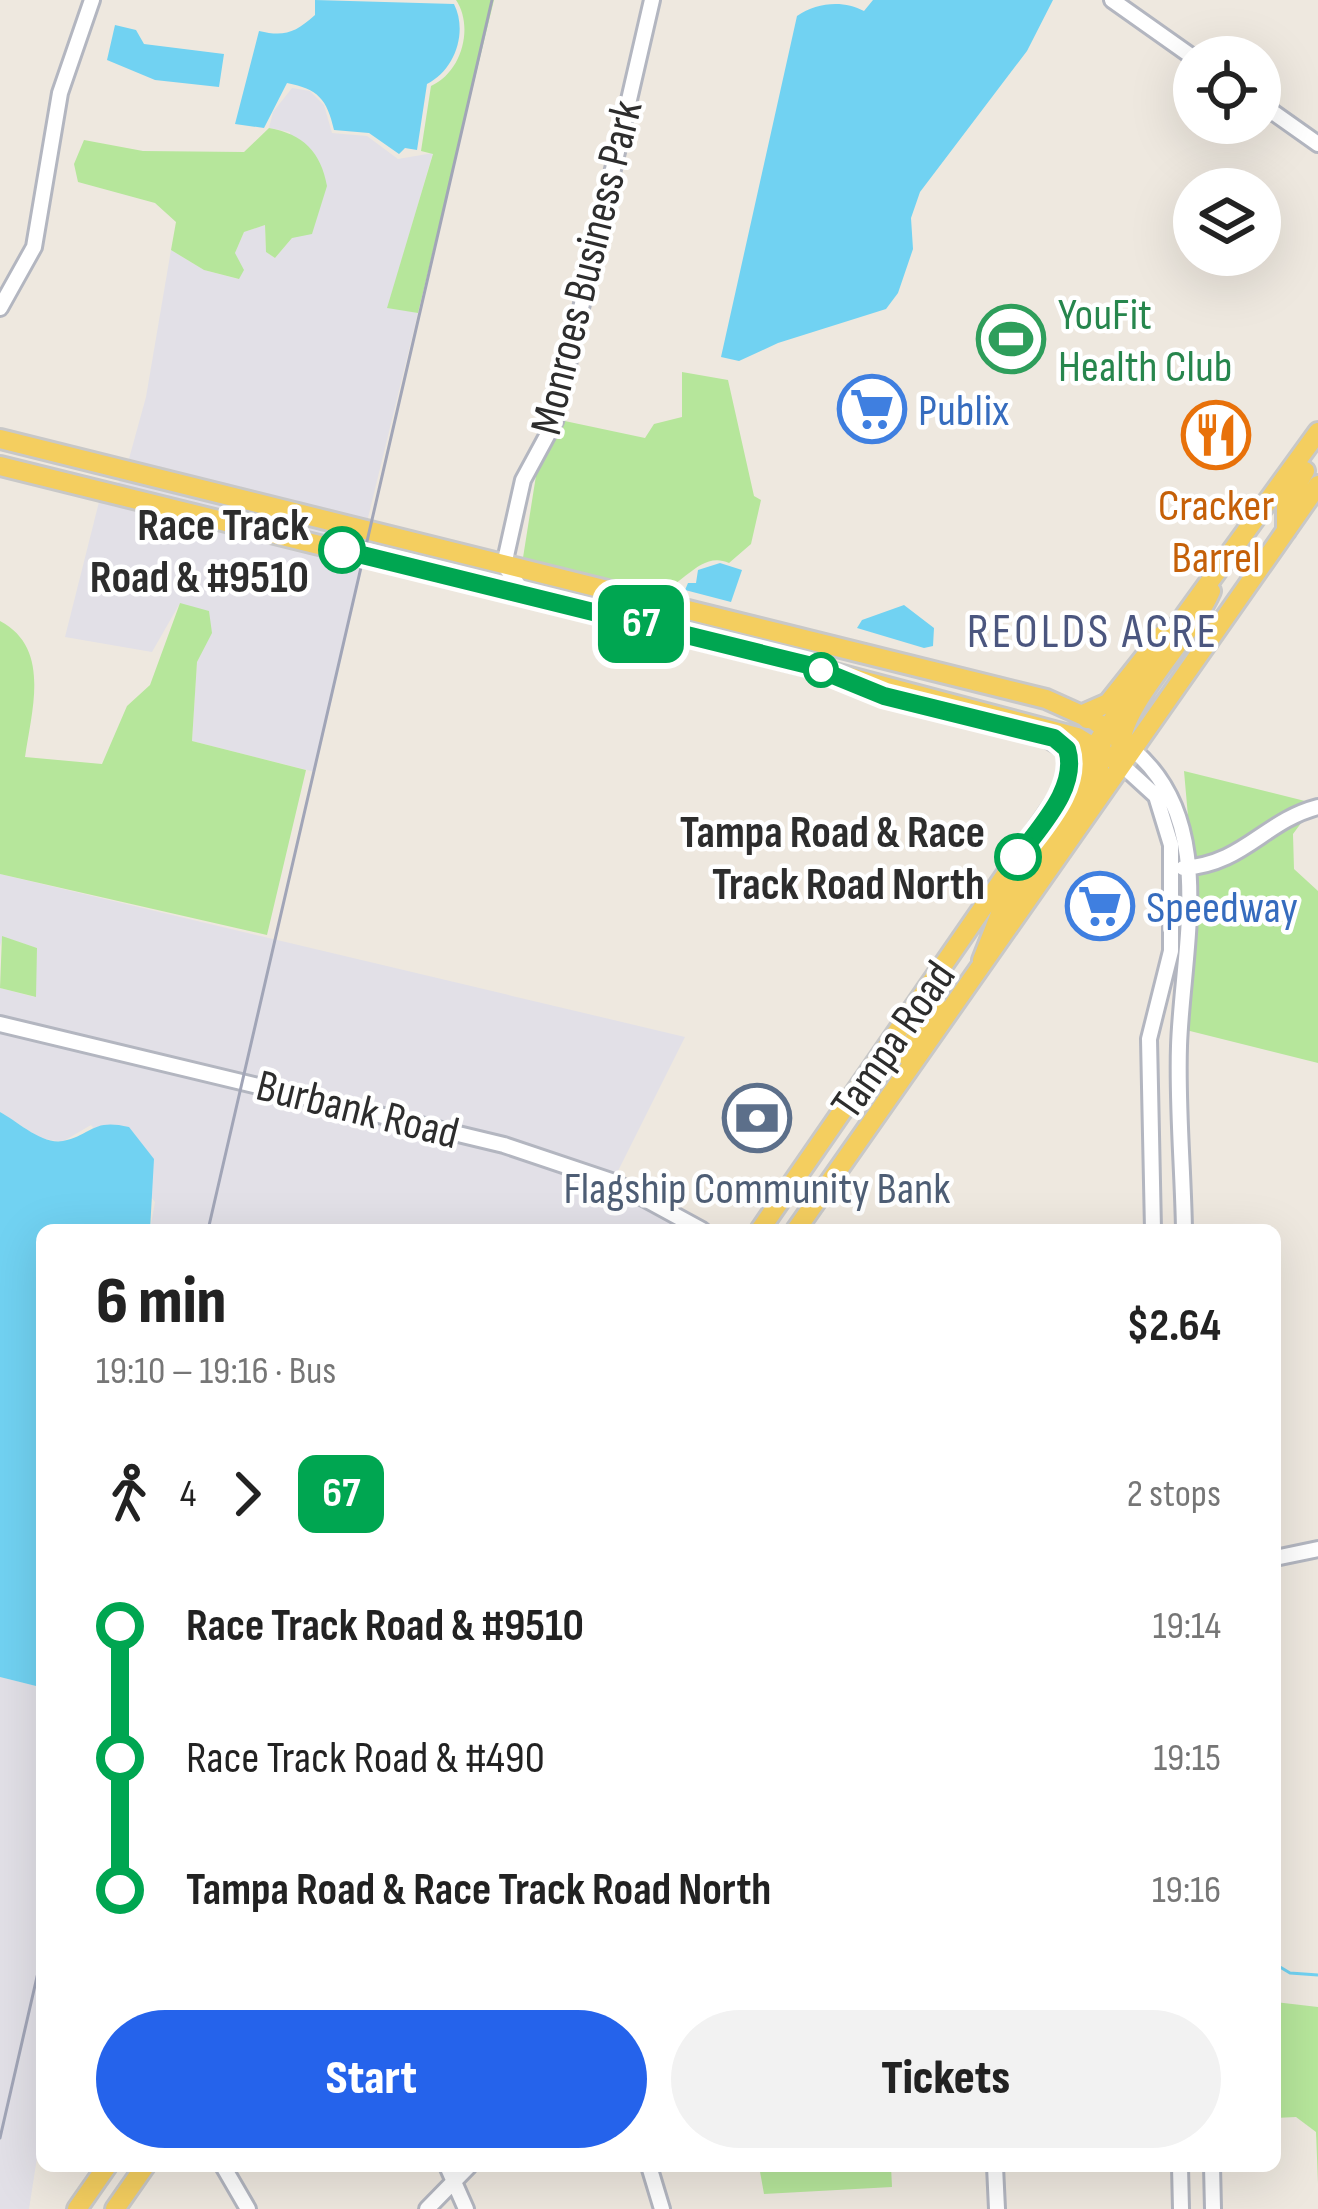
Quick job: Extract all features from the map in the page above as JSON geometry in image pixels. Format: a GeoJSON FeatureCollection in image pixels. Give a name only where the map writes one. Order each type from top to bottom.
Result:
{"type":"FeatureCollection","features":[{"type":"Feature","properties":{"kind":"main road"},"geometry":{"type":"LineString","coordinates":[[1111,742],[1181,621],[1318,432]]}},
{"type":"Feature","properties":{"kind":"main road"},"geometry":{"type":"LineString","coordinates":[[0,440],[1017,692],[1083,714],[1111,742]]}},
{"type":"Feature","properties":{"kind":"main road"},"geometry":{"type":"LineString","coordinates":[[1286,531],[1286,503],[1318,452]]}},
{"type":"Feature","properties":{"kind":"main road"},"geometry":{"type":"LineString","coordinates":[[0,466],[1111,742]]}},
{"type":"Feature","properties":{"kind":"main road"},"geometry":{"type":"LineString","coordinates":[[850,681],[1111,742],[1152,720],[1318,485]]}},
{"type":"Feature","properties":{"kind":"main road"},"geometry":{"type":"LineString","coordinates":[[1111,742],[1200,616],[1219,572]]}},
{"type":"Feature","properties":{"kind":"main road"},"geometry":{"type":"LineString","coordinates":[[565,580],[575,608]]}},
{"type":"Feature","properties":{"kind":"main road"},"geometry":{"type":"LineString","coordinates":[[596,613],[620,610],[721,634],[736,633],[747,625]]}},
{"type":"Feature","properties":{"kind":"main road"},"geometry":{"type":"LineString","coordinates":[[1083,714],[1108,703],[1153,642],[1181,621]]}},
{"type":"Feature","properties":{"kind":"main road"},"geometry":{"type":"LineString","coordinates":[[747,625],[749,638],[766,655]]}},
{"type":"Feature","properties":{"kind":"main road"},"geometry":{"type":"LineString","coordinates":[[785,634],[804,650],[808,665]]}},
{"type":"Feature","properties":{"kind":"main road"},"geometry":{"type":"LineString","coordinates":[[808,665],[833,657],[976,692],[1017,692]]}},
{"type":"Feature","properties":{"kind":"main road"},"geometry":{"type":"LineString","coordinates":[[808,665],[884,696],[1062,742],[1071,769],[1061,795]]}},
{"type":"Feature","properties":{"kind":"main road","name":"Tampa Road"},"geometry":{"type":"LineString","coordinates":[[764,1224],[1061,795],[1111,742]]}},
{"type":"Feature","properties":{"kind":"main road","name":"Tampa Road"},"geometry":{"type":"LineString","coordinates":[[800,1224],[979,970],[1111,742]]}},
{"type":"Feature","properties":{"kind":"main road"},"geometry":{"type":"LineString","coordinates":[[865,1134],[882,1088],[936,1006],[933,981]]}},
{"type":"Feature","properties":{"kind":"main road"},"geometry":{"type":"LineString","coordinates":[[77,2209],[103,2172]]}},
{"type":"Feature","properties":{"kind":"main road"},"geometry":{"type":"LineString","coordinates":[[90,2209],[115,2172]]}},
{"type":"Feature","properties":{"kind":"main road"},"geometry":{"type":"LineString","coordinates":[[116,2208],[141,2172]]}},
{"type":"Feature","properties":{"kind":"street"},"geometry":{"type":"LineString","coordinates":[[0,308],[34,247],[60,93],[92,0]]}},
{"type":"Feature","properties":{"kind":"street","name":"Monroes Business Park"},"geometry":{"type":"LineString","coordinates":[[504,565],[523,480],[555,421],[652,0]]}},
{"type":"Feature","properties":{"kind":"street"},"geometry":{"type":"LineString","coordinates":[[1112,0],[1173,43]]}},
{"type":"Feature","properties":{"kind":"street"},"geometry":{"type":"LineString","coordinates":[[1281,118],[1318,144]]}},
{"type":"Feature","properties":{"kind":"street"},"geometry":{"type":"LineString","coordinates":[[504,565],[526,596]]}},
{"type":"Feature","properties":{"kind":"street"},"geometry":{"type":"LineString","coordinates":[[1111,742],[1149,764],[1172,798],[1189,938],[1179,1050],[1184,1224]]}},
{"type":"Feature","properties":{"kind":"street"},"geometry":{"type":"LineString","coordinates":[[1179,868],[1226,862],[1292,816],[1318,807]]}},
{"type":"Feature","properties":{"kind":"street"},"geometry":{"type":"LineString","coordinates":[[1153,1224],[1149,1040],[1171,951],[1179,868]]}},
{"type":"Feature","properties":{"kind":"street","name":"Burbank Road"},"geometry":{"type":"LineString","coordinates":[[0,1024],[504,1144],[614,1182],[691,1224]]}},
{"type":"Feature","properties":{"kind":"street"},"geometry":{"type":"LineString","coordinates":[[1281,1557],[1318,1549]]}},
{"type":"Feature","properties":{"kind":"street"},"geometry":{"type":"LineString","coordinates":[[226,2172],[246,2208]]}},
{"type":"Feature","properties":{"kind":"street"},"geometry":{"type":"LineString","coordinates":[[450,2172],[466,2209]]}},
{"type":"Feature","properties":{"kind":"street"},"geometry":{"type":"LineString","coordinates":[[428,2209],[463,2172]]}},
{"type":"Feature","properties":{"kind":"street"},"geometry":{"type":"LineString","coordinates":[[651,2172],[662,2209]]}},
{"type":"Feature","properties":{"kind":"street"},"geometry":{"type":"LineString","coordinates":[[995,2172],[997,2209]]}},
{"type":"Feature","properties":{"kind":"street"},"geometry":{"type":"LineString","coordinates":[[1180,2172],[1181,2209]]}},
{"type":"Feature","properties":{"kind":"street"},"geometry":{"type":"LineString","coordinates":[[1212,2172],[1213,2209]]}},
{"type":"Feature","properties":{"kind":"shaded area"},"geometry":{"type":"Polygon","coordinates":[[[292,88],[310,91],[324,105],[332,133],[367,136],[398,159],[433,153],[388,307],[418,313],[366,526],[127,466],[146,397],[171,250],[204,270],[238,279],[235,253],[244,232],[265,225],[266,252],[275,258],[292,238],[290,132],[269,128],[273,112],[292,88]]]}},
{"type":"Feature","properties":{"kind":"shaded area"},"geometry":{"type":"Polygon","coordinates":[[[124,477],[365,535],[364,551],[111,489],[124,477]]]}},
{"type":"Feature","properties":{"kind":"shaded area"},"geometry":{"type":"Polygon","coordinates":[[[100,498],[363,565],[315,772],[192,741],[197,662],[211,633],[180,603],[152,652],[65,637],[100,498]]]}},
{"type":"Feature","properties":{"kind":"shaded area"},"geometry":{"type":"Polygon","coordinates":[[[0,874],[685,1037],[617,1173],[650,1196],[505,1140],[0,1019],[0,988],[34,997],[37,948],[3,937],[0,946],[0,874]]]}},
{"type":"Feature","properties":{"kind":"shaded area"},"geometry":{"type":"Polygon","coordinates":[[[0,1029],[502,1149],[612,1187],[681,1224],[151,1224],[155,1202],[91,1125],[62,1142],[40,1138],[0,1112],[0,1029]]]}},
{"type":"Feature","properties":{"kind":"shaded area"},"geometry":{"type":"Polygon","coordinates":[[[0,1677],[36,1686],[36,2164],[29,2209],[0,2209],[0,1677]]]}},
{"type":"Feature","properties":{"kind":"green space"},"geometry":{"type":"Polygon","coordinates":[[[456,0],[494,0],[418,313],[387,308],[433,154],[421,151],[431,86],[451,70],[462,48],[464,23],[456,0]]]}},
{"type":"Feature","properties":{"kind":"green space"},"geometry":{"type":"Polygon","coordinates":[[[269,128],[308,146],[327,186],[312,234],[292,238],[275,258],[266,252],[265,225],[244,232],[235,253],[244,270],[239,279],[204,270],[171,250],[176,222],[155,203],[78,182],[74,164],[84,140],[143,151],[244,152],[269,128]]]}},
{"type":"Feature","properties":{"kind":"green space"},"geometry":{"type":"Polygon","coordinates":[[[682,372],[728,380],[754,496],[761,500],[751,544],[729,563],[709,562],[654,595],[609,589],[522,564],[538,463],[560,420],[645,438],[654,424],[682,417],[682,372]]]}},
{"type":"Feature","properties":{"kind":"green space"},"geometry":{"type":"Polygon","coordinates":[[[180,603],[209,611],[212,633],[197,662],[192,741],[306,770],[267,935],[0,874],[0,621],[16,633],[32,663],[34,700],[25,757],[102,764],[127,706],[150,685],[180,603]]]}},
{"type":"Feature","properties":{"kind":"green space"},"geometry":{"type":"Polygon","coordinates":[[[1184,771],[1313,803],[1237,849],[1192,862],[1184,771]]]}},
{"type":"Feature","properties":{"kind":"green space"},"geometry":{"type":"Polygon","coordinates":[[[1307,815],[1293,834],[1294,869],[1318,891],[1318,1063],[1186,1030],[1193,872],[1229,866],[1307,815]]]}},
{"type":"Feature","properties":{"kind":"green space"},"geometry":{"type":"Polygon","coordinates":[[[2,936],[37,948],[36,997],[0,988],[2,936]]]}},
{"type":"Feature","properties":{"kind":"green space"},"geometry":{"type":"Polygon","coordinates":[[[1281,2003],[1318,2007],[1318,2184],[1316,2132],[1296,2117],[1281,2118],[1281,2003]]]}},
{"type":"Feature","properties":{"kind":"green space"},"geometry":{"type":"Polygon","coordinates":[[[760,2172],[891,2172],[892,2187],[764,2194],[760,2172]]]}},
{"type":"Feature","properties":{"kind":"water"},"geometry":{"type":"Polygon","coordinates":[[[315,0],[454,4],[459,38],[452,60],[427,84],[417,150],[405,148],[399,154],[369,133],[334,130],[319,97],[287,83],[264,128],[235,124],[259,31],[295,30],[315,15],[315,0]]]}},
{"type":"Feature","properties":{"kind":"water"},"geometry":{"type":"Polygon","coordinates":[[[873,0],[1053,0],[1027,51],[920,192],[911,218],[913,249],[898,293],[886,309],[778,343],[739,361],[721,357],[797,16],[831,4],[864,11],[873,0]]]}},
{"type":"Feature","properties":{"kind":"water"},"geometry":{"type":"Polygon","coordinates":[[[115,25],[136,30],[144,44],[224,54],[219,87],[155,80],[107,60],[115,25]]]}},
{"type":"Feature","properties":{"kind":"water"},"geometry":{"type":"Polygon","coordinates":[[[720,563],[742,570],[731,602],[685,590],[688,583],[696,583],[698,570],[720,563]]]}},
{"type":"Feature","properties":{"kind":"water"},"geometry":{"type":"Polygon","coordinates":[[[904,605],[934,628],[933,646],[924,648],[857,628],[862,620],[904,605]]]}},
{"type":"Feature","properties":{"kind":"water"},"geometry":{"type":"Polygon","coordinates":[[[0,1112],[55,1141],[100,1126],[129,1127],[154,1159],[150,1224],[36,1224],[36,1686],[0,1677],[0,1112]]]}},
{"type":"Feature","properties":{"kind":"waterway"},"geometry":{"type":"LineString","coordinates":[[1281,1968],[1318,1975]]}},
{"type":"Feature","properties":{"kind":"railway"},"geometry":{"type":"LineString","coordinates":[[209,1224],[492,0]]}},
{"type":"Feature","properties":{"kind":"railway"},"geometry":{"type":"LineString","coordinates":[[0,2138],[36,1981]]}},
{"type":"Feature","properties":{"kind":"bus line","name":"67"},"geometry":{"type":"LineString","coordinates":[[342,550],[808,665],[884,696],[1054,738],[1067,749],[1071,769],[1061,795],[1018,857]]}},
{"type":"Feature","properties":{"kind":"place","name":"YouFit Health Club"},"geometry":{"type":"Point","coordinates":[1011,339]}},
{"type":"Feature","properties":{"kind":"place","name":"Publix"},"geometry":{"type":"Point","coordinates":[872,409]}},
{"type":"Feature","properties":{"kind":"place","name":"Cracker Barrel"},"geometry":{"type":"Point","coordinates":[1216,435]}},
{"type":"Feature","properties":{"kind":"place","name":"Race Track Road & #9510"},"geometry":{"type":"Point","coordinates":[342,550]}},
{"type":"Feature","properties":{"kind":"place","name":"Tampa Road & Race Track Road North"},"geometry":{"type":"Point","coordinates":[1018,857]}},
{"type":"Feature","properties":{"kind":"place","name":"Speedway"},"geometry":{"type":"Point","coordinates":[1100,906]}},
{"type":"Feature","properties":{"kind":"place","name":"Flagship Community Bank"},"geometry":{"type":"Point","coordinates":[757,1118]}},
{"type":"Feature","properties":{"kind":"district","name":"REOLDS ACRE"},"geometry":{"type":"Point","coordinates":[1093,630]}}]}
